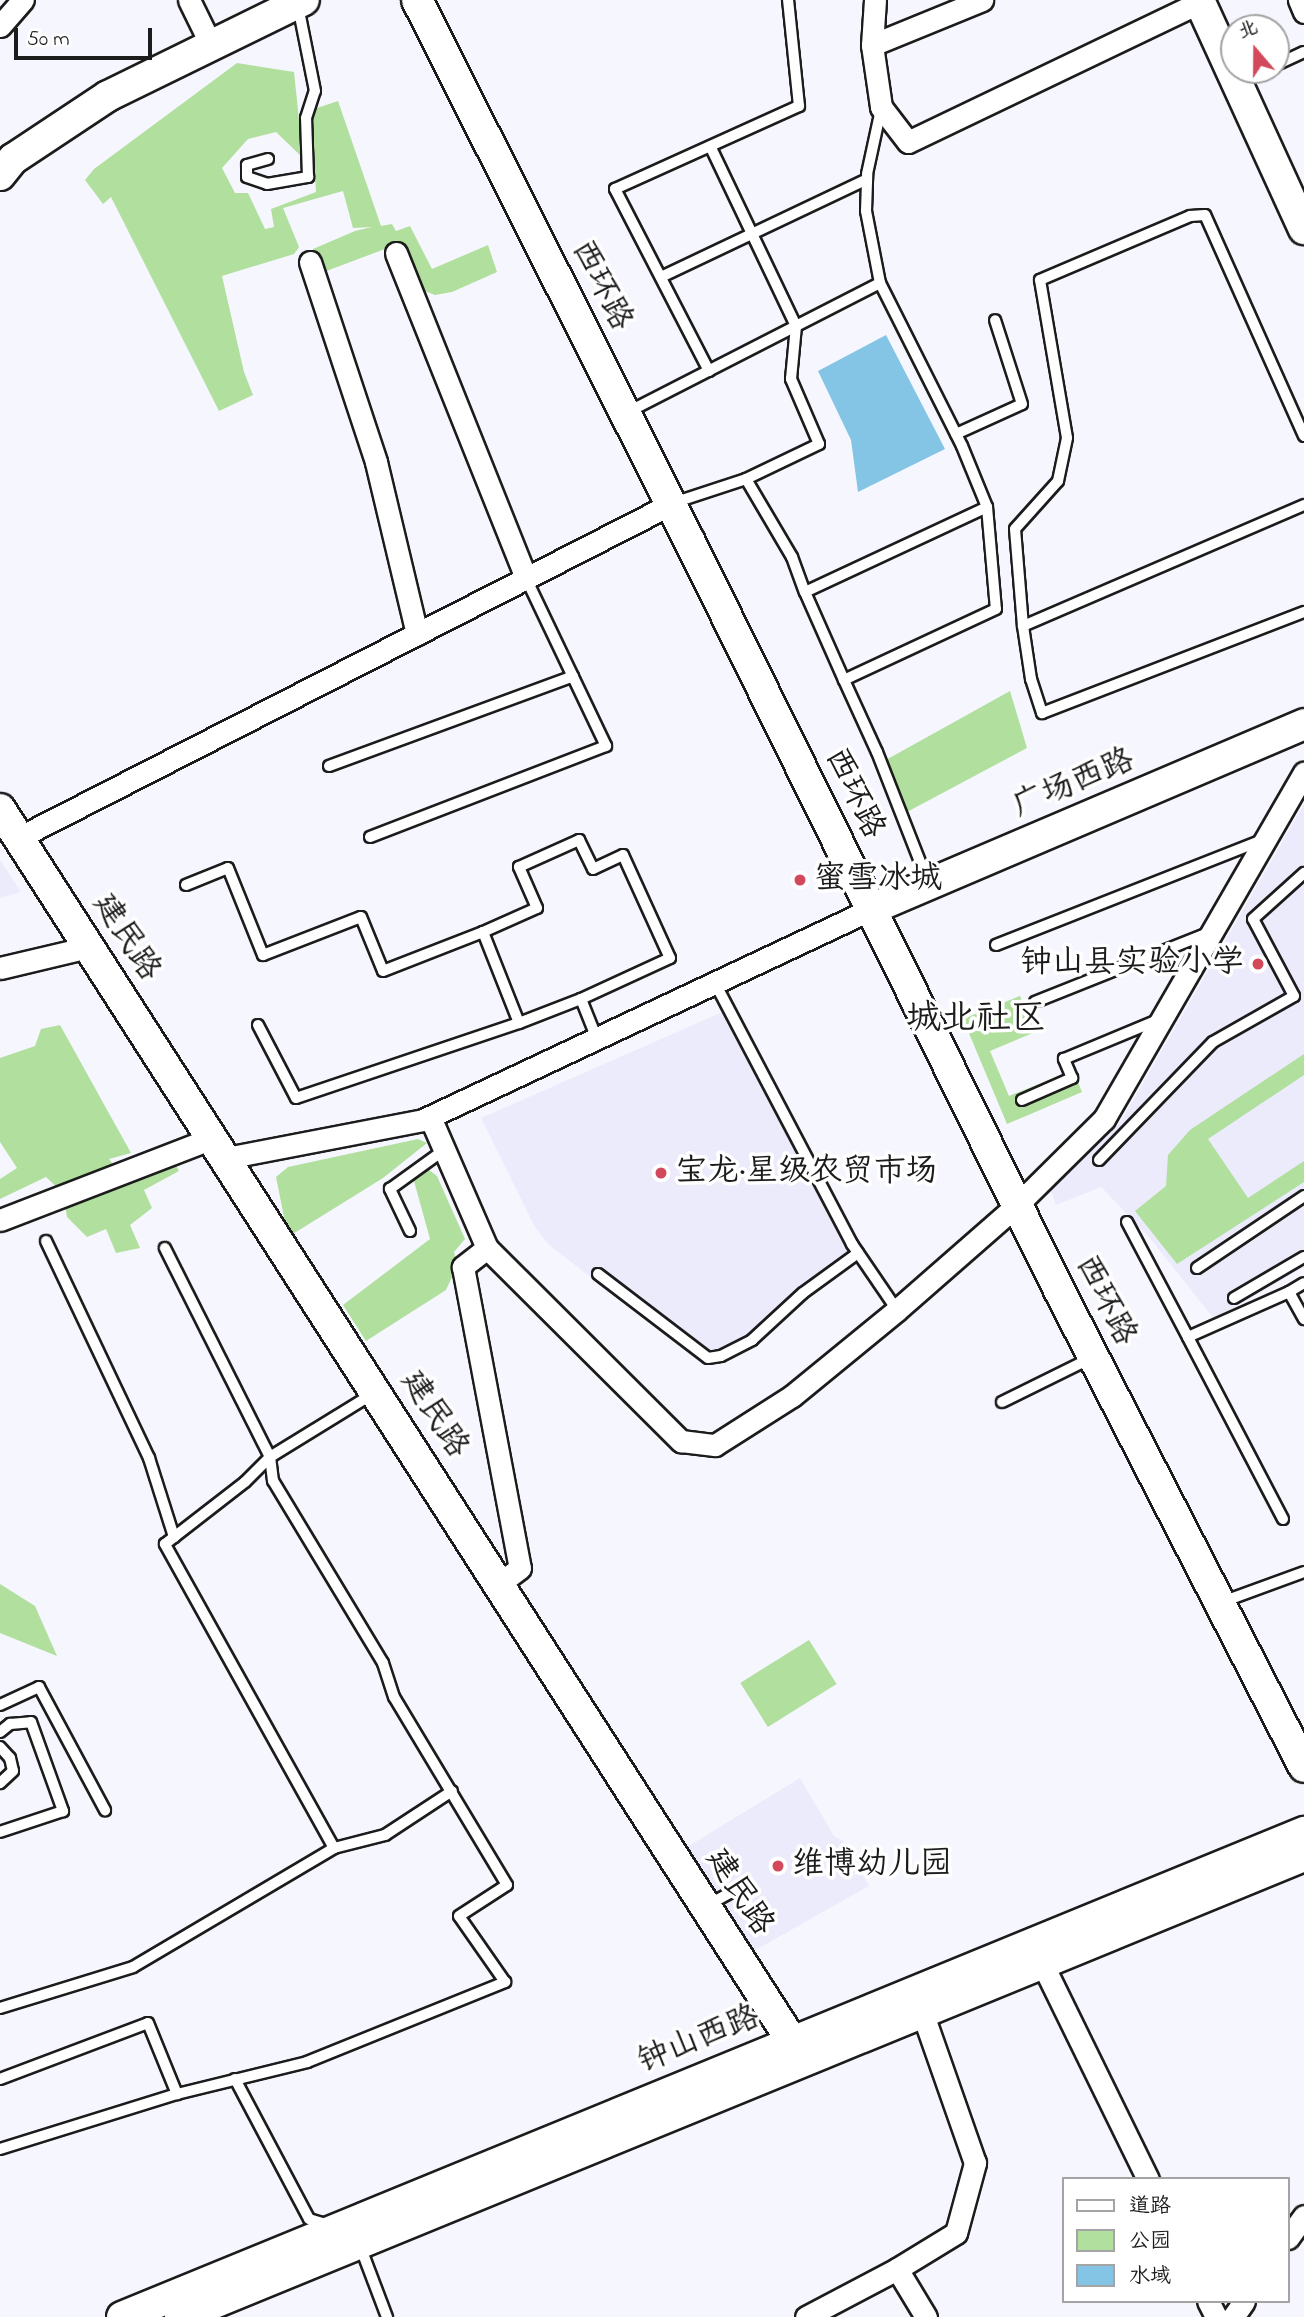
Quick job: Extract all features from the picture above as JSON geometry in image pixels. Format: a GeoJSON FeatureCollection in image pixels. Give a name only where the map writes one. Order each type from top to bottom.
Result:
{"type":"FeatureCollection","features":[{"type":"Feature","properties":{"kind":"street"},"geometry":{"type":"LineString","coordinates":[[0,26],[23,0]]}},
{"type":"Feature","properties":{"kind":"street"},"geometry":{"type":"LineString","coordinates":[[189,0],[211,45]]}},
{"type":"Feature","properties":{"kind":"street","name":"西环路"},"geometry":{"type":"LineString","coordinates":[[417,0],[671,504],[1017,1205],[1304,1768]]}},
{"type":"Feature","properties":{"kind":"street"},"geometry":{"type":"LineString","coordinates":[[875,0],[872,45],[881,107],[908,142],[1200,1],[1220,45]]}},
{"type":"Feature","properties":{"kind":"street"},"geometry":{"type":"LineString","coordinates":[[872,45],[982,0]]}},
{"type":"Feature","properties":{"kind":"street"},"geometry":{"type":"LineString","coordinates":[[0,175],[13,159],[108,96],[301,1]]}},
{"type":"Feature","properties":{"kind":"street"},"geometry":{"type":"LineString","coordinates":[[1238,84],[1304,229]]}},
{"type":"Feature","properties":{"kind":"street"},"geometry":{"type":"LineString","coordinates":[[396,253],[526,578]]}},
{"type":"Feature","properties":{"kind":"street"},"geometry":{"type":"LineString","coordinates":[[310,262],[376,462],[417,634]]}},
{"type":"Feature","properties":{"kind":"street"},"geometry":{"type":"LineString","coordinates":[[18,838],[671,504]]}},
{"type":"Feature","properties":{"kind":"street","name":"广场西路"},"geometry":{"type":"LineString","coordinates":[[871,909],[1304,724]]}},
{"type":"Feature","properties":{"kind":"street"},"geometry":{"type":"LineString","coordinates":[[430,1117],[487,1248],[681,1441],[715,1445],[792,1396],[897,1310],[1017,1205],[1104,1119],[1262,841],[1304,773]]}},
{"type":"Feature","properties":{"kind":"street","name":"建民路"},"geometry":{"type":"LineString","coordinates":[[0,810],[220,1148],[797,2051]]}},
{"type":"Feature","properties":{"kind":"street"},"geometry":{"type":"LineString","coordinates":[[0,1220],[220,1148],[430,1117],[871,909]]}},
{"type":"Feature","properties":{"kind":"street"},"geometry":{"type":"LineString","coordinates":[[0,968],[89,947]]}},
{"type":"Feature","properties":{"kind":"street"},"geometry":{"type":"LineString","coordinates":[[487,1248],[463,1267],[520,1568],[499,1584]]}},
{"type":"Feature","properties":{"kind":"street","name":"钟山西路"},"geometry":{"type":"LineString","coordinates":[[122,2317],[349,2236],[919,2001],[1304,1832]]}},
{"type":"Feature","properties":{"kind":"street","name":"钟山西路"},"geometry":{"type":"LineString","coordinates":[[919,2001],[1042,1963],[1304,1856]]}},
{"type":"Feature","properties":{"kind":"street"},"geometry":{"type":"LineString","coordinates":[[1042,1963],[1147,2177]]}},
{"type":"Feature","properties":{"kind":"street"},"geometry":{"type":"LineString","coordinates":[[806,2317],[897,2269],[956,2233],[975,2163],[919,2001]]}},
{"type":"Feature","properties":{"kind":"street"},"geometry":{"type":"LineString","coordinates":[[1290,2235],[1304,2216]]}},
{"type":"Feature","properties":{"kind":"street","name":"钟山西路"},"geometry":{"type":"LineString","coordinates":[[180,2317],[349,2236]]}},
{"type":"Feature","properties":{"kind":"street"},"geometry":{"type":"LineString","coordinates":[[897,2269],[926,2317]]}},
{"type":"Feature","properties":{"kind":"lane"},"geometry":{"type":"LineString","coordinates":[[709,371],[615,189],[799,106],[788,0]]}},
{"type":"Feature","properties":{"kind":"lane"},"geometry":{"type":"LineString","coordinates":[[268,159],[247,165],[247,177],[267,184],[308,177],[306,118],[316,91],[301,1]]}},
{"type":"Feature","properties":{"kind":"lane"},"geometry":{"type":"LineString","coordinates":[[844,680],[996,609],[987,507],[956,434],[880,283],[866,211],[867,179],[881,107]]}},
{"type":"Feature","properties":{"kind":"lane"},"geometry":{"type":"LineString","coordinates":[[671,504],[746,479],[820,444],[792,379],[796,326],[710,146]]}},
{"type":"Feature","properties":{"kind":"lane"},"geometry":{"type":"LineString","coordinates":[[660,277],[867,179]]}},
{"type":"Feature","properties":{"kind":"lane"},"geometry":{"type":"LineString","coordinates":[[1304,436],[1205,215],[1190,216],[1040,280],[1067,438],[1058,481],[1015,529],[1023,626],[1031,679],[1042,713],[1304,612]]}},
{"type":"Feature","properties":{"kind":"lane"},"geometry":{"type":"LineString","coordinates":[[625,414],[880,283]]}},
{"type":"Feature","properties":{"kind":"lane"},"geometry":{"type":"LineString","coordinates":[[956,434],[1022,404],[995,320]]}},
{"type":"Feature","properties":{"kind":"lane"},"geometry":{"type":"LineString","coordinates":[[746,479],[792,557],[877,752],[929,884]]}},
{"type":"Feature","properties":{"kind":"lane"},"geometry":{"type":"LineString","coordinates":[[1023,626],[1304,505]]}},
{"type":"Feature","properties":{"kind":"lane"},"geometry":{"type":"LineString","coordinates":[[805,592],[987,507]]}},
{"type":"Feature","properties":{"kind":"lane"},"geometry":{"type":"LineString","coordinates":[[370,837],[606,746],[526,578]]}},
{"type":"Feature","properties":{"kind":"lane"},"geometry":{"type":"LineString","coordinates":[[329,766],[573,676]]}},
{"type":"Feature","properties":{"kind":"lane"},"geometry":{"type":"LineString","coordinates":[[186,885],[228,868],[263,956],[361,917],[383,971],[537,908],[519,867],[579,840],[593,869],[624,855],[670,958],[581,999],[519,1023],[296,1098],[258,1025]]}},
{"type":"Feature","properties":{"kind":"lane"},"geometry":{"type":"LineString","coordinates":[[996,945],[1262,841]]}},
{"type":"Feature","properties":{"kind":"lane"},"geometry":{"type":"LineString","coordinates":[[1099,1160],[1213,1042],[1294,996],[1253,919],[1304,873]]}},
{"type":"Feature","properties":{"kind":"lane"},"geometry":{"type":"LineString","coordinates":[[483,932],[519,1023]]}},
{"type":"Feature","properties":{"kind":"lane"},"geometry":{"type":"LineString","coordinates":[[1035,1002],[1210,933]]}},
{"type":"Feature","properties":{"kind":"lane"},"geometry":{"type":"LineString","coordinates":[[715,983],[858,1253],[897,1310]]}},
{"type":"Feature","properties":{"kind":"lane"},"geometry":{"type":"LineString","coordinates":[[581,999],[597,1039]]}},
{"type":"Feature","properties":{"kind":"lane"},"geometry":{"type":"LineString","coordinates":[[1022,1100],[1072,1079],[1063,1059],[1161,1019]]}},
{"type":"Feature","properties":{"kind":"lane"},"geometry":{"type":"LineString","coordinates":[[410,1231],[390,1189],[444,1150]]}},
{"type":"Feature","properties":{"kind":"lane"},"geometry":{"type":"LineString","coordinates":[[1197,1268],[1302,1201]]}},
{"type":"Feature","properties":{"kind":"lane"},"geometry":{"type":"LineString","coordinates":[[1127,1222],[1283,1519]]}},
{"type":"Feature","properties":{"kind":"lane"},"geometry":{"type":"LineString","coordinates":[[46,1241],[149,1458],[174,1537]]}},
{"type":"Feature","properties":{"kind":"lane"},"geometry":{"type":"LineString","coordinates":[[0,2150],[177,2094],[307,2062],[505,1982],[458,1916],[508,1885],[394,1697],[383,1663],[274,1481],[271,1457],[165,1248]]}},
{"type":"Feature","properties":{"kind":"lane"},"geometry":{"type":"LineString","coordinates":[[598,1274],[708,1358],[721,1356],[752,1340],[803,1293],[858,1253]]}},
{"type":"Feature","properties":{"kind":"lane"},"geometry":{"type":"LineString","coordinates":[[1234,1298],[1304,1257]]}},
{"type":"Feature","properties":{"kind":"lane"},"geometry":{"type":"LineString","coordinates":[[1188,1337],[1304,1283]]}},
{"type":"Feature","properties":{"kind":"lane"},"geometry":{"type":"LineString","coordinates":[[1289,1292],[1304,1319]]}},
{"type":"Feature","properties":{"kind":"lane"},"geometry":{"type":"LineString","coordinates":[[1002,1402],[1093,1356]]}},
{"type":"Feature","properties":{"kind":"lane"},"geometry":{"type":"LineString","coordinates":[[334,1848],[165,1544],[245,1482],[271,1457],[376,1392]]}},
{"type":"Feature","properties":{"kind":"lane"},"geometry":{"type":"LineString","coordinates":[[1220,1603],[1304,1572]]}},
{"type":"Feature","properties":{"kind":"lane"},"geometry":{"type":"LineString","coordinates":[[0,1705],[39,1687],[105,1810]]}},
{"type":"Feature","properties":{"kind":"lane"},"geometry":{"type":"LineString","coordinates":[[0,1732],[10,1724],[31,1723],[63,1811],[0,1832]]}},
{"type":"Feature","properties":{"kind":"lane"},"geometry":{"type":"LineString","coordinates":[[0,1747],[10,1758],[13,1771],[0,1783]]}},
{"type":"Feature","properties":{"kind":"lane"},"geometry":{"type":"LineString","coordinates":[[0,2008],[133,1967],[334,1848],[384,1835],[452,1791]]}},
{"type":"Feature","properties":{"kind":"lane"},"geometry":{"type":"LineString","coordinates":[[705,1907],[735,1890]]}},
{"type":"Feature","properties":{"kind":"lane"},"geometry":{"type":"LineString","coordinates":[[0,2079],[148,2023],[177,2094]]}},
{"type":"Feature","properties":{"kind":"lane"},"geometry":{"type":"LineString","coordinates":[[235,2079],[309,2219],[349,2236],[387,2317]]}},
{"type":"Feature","properties":{"kind":"shaded area","name":"钟山县实验小学"},"geometry":{"type":"Polygon","coordinates":[[[1304,804],[1304,1267],[1214,1319],[1149,1237],[1101,1187],[1056,1205],[1048,1183],[1120,1123],[1304,804]]]}},
{"type":"Feature","properties":{"kind":"shaded area"},"geometry":{"type":"Polygon","coordinates":[[[0,860],[21,892],[0,898],[0,860]]]}},
{"type":"Feature","properties":{"kind":"shaded area","name":"宝龙·星级农贸市场"},"geometry":{"type":"Polygon","coordinates":[[[727,1010],[857,1253],[751,1348],[702,1364],[548,1244],[535,1227],[481,1118],[727,1010]]]}},
{"type":"Feature","properties":{"kind":"shaded area","name":"维博幼儿园"},"geometry":{"type":"Polygon","coordinates":[[[800,1778],[834,1836],[843,1841],[869,1886],[750,1953],[687,1847],[800,1778]]]}},
{"type":"Feature","properties":{"kind":"green space"},"geometry":{"type":"Polygon","coordinates":[[[237,63],[294,72],[303,158],[276,132],[248,139],[222,168],[235,193],[248,193],[265,229],[274,227],[271,209],[316,192],[311,110],[338,101],[381,226],[392,224],[396,231],[410,226],[432,269],[488,245],[497,272],[452,292],[435,295],[425,291],[405,246],[385,249],[321,273],[313,249],[355,231],[372,227],[353,228],[343,191],[283,208],[299,247],[294,254],[222,276],[244,372],[253,395],[219,411],[111,197],[103,204],[85,180],[94,169],[237,63]]]}},
{"type":"Feature","properties":{"kind":"green space"},"geometry":{"type":"Polygon","coordinates":[[[1010,691],[1027,748],[905,813],[884,761],[1010,691]]]}},
{"type":"Feature","properties":{"kind":"green space"},"geometry":{"type":"Polygon","coordinates":[[[1020,996],[1035,1032],[990,1051],[1009,1096],[1073,1070],[1082,1092],[1007,1124],[963,1019],[1020,996]]]}},
{"type":"Feature","properties":{"kind":"green space"},"geometry":{"type":"Polygon","coordinates":[[[60,1025],[131,1153],[109,1159],[125,1181],[174,1162],[179,1171],[144,1190],[152,1208],[130,1225],[140,1248],[116,1253],[106,1229],[87,1237],[67,1217],[63,1193],[46,1177],[0,1199],[0,1179],[17,1168],[0,1142],[0,1058],[35,1046],[41,1029],[60,1025]]]}},
{"type":"Feature","properties":{"kind":"green space"},"geometry":{"type":"Polygon","coordinates":[[[1304,1054],[1304,1075],[1208,1139],[1248,1198],[1304,1161],[1304,1182],[1177,1264],[1135,1211],[1166,1186],[1168,1155],[1190,1130],[1304,1054]]]}},
{"type":"Feature","properties":{"kind":"green space"},"geometry":{"type":"Polygon","coordinates":[[[418,1139],[427,1143],[383,1178],[288,1237],[276,1177],[288,1167],[418,1139]]]}},
{"type":"Feature","properties":{"kind":"green space"},"geometry":{"type":"Polygon","coordinates":[[[429,1170],[437,1176],[465,1239],[454,1252],[457,1266],[446,1290],[366,1341],[343,1305],[430,1239],[414,1181],[429,1170]]]}},
{"type":"Feature","properties":{"kind":"green space"},"geometry":{"type":"Polygon","coordinates":[[[0,1584],[35,1606],[57,1656],[0,1633],[0,1584]]]}},
{"type":"Feature","properties":{"kind":"green space"},"geometry":{"type":"Polygon","coordinates":[[[809,1640],[837,1684],[768,1727],[740,1683],[809,1640]]]}},
{"type":"Feature","properties":{"kind":"water"},"geometry":{"type":"Polygon","coordinates":[[[886,335],[945,449],[858,492],[851,440],[818,371],[886,335]]]}},
{"type":"Feature","properties":{"kind":"place","name":"蜜雪冰城"},"geometry":{"type":"Point","coordinates":[800,880]}},
{"type":"Feature","properties":{"kind":"place","name":"钟山县实验小学"},"geometry":{"type":"Point","coordinates":[1258,964]}},
{"type":"Feature","properties":{"kind":"place","name":"宝龙·星级农贸市场"},"geometry":{"type":"Point","coordinates":[661,1173]}},
{"type":"Feature","properties":{"kind":"place","name":"维博幼儿园"},"geometry":{"type":"Point","coordinates":[778,1866]}},
{"type":"Feature","properties":{"kind":"district","name":"城北社区"},"geometry":{"type":"Point","coordinates":[976,1020]}}]}
